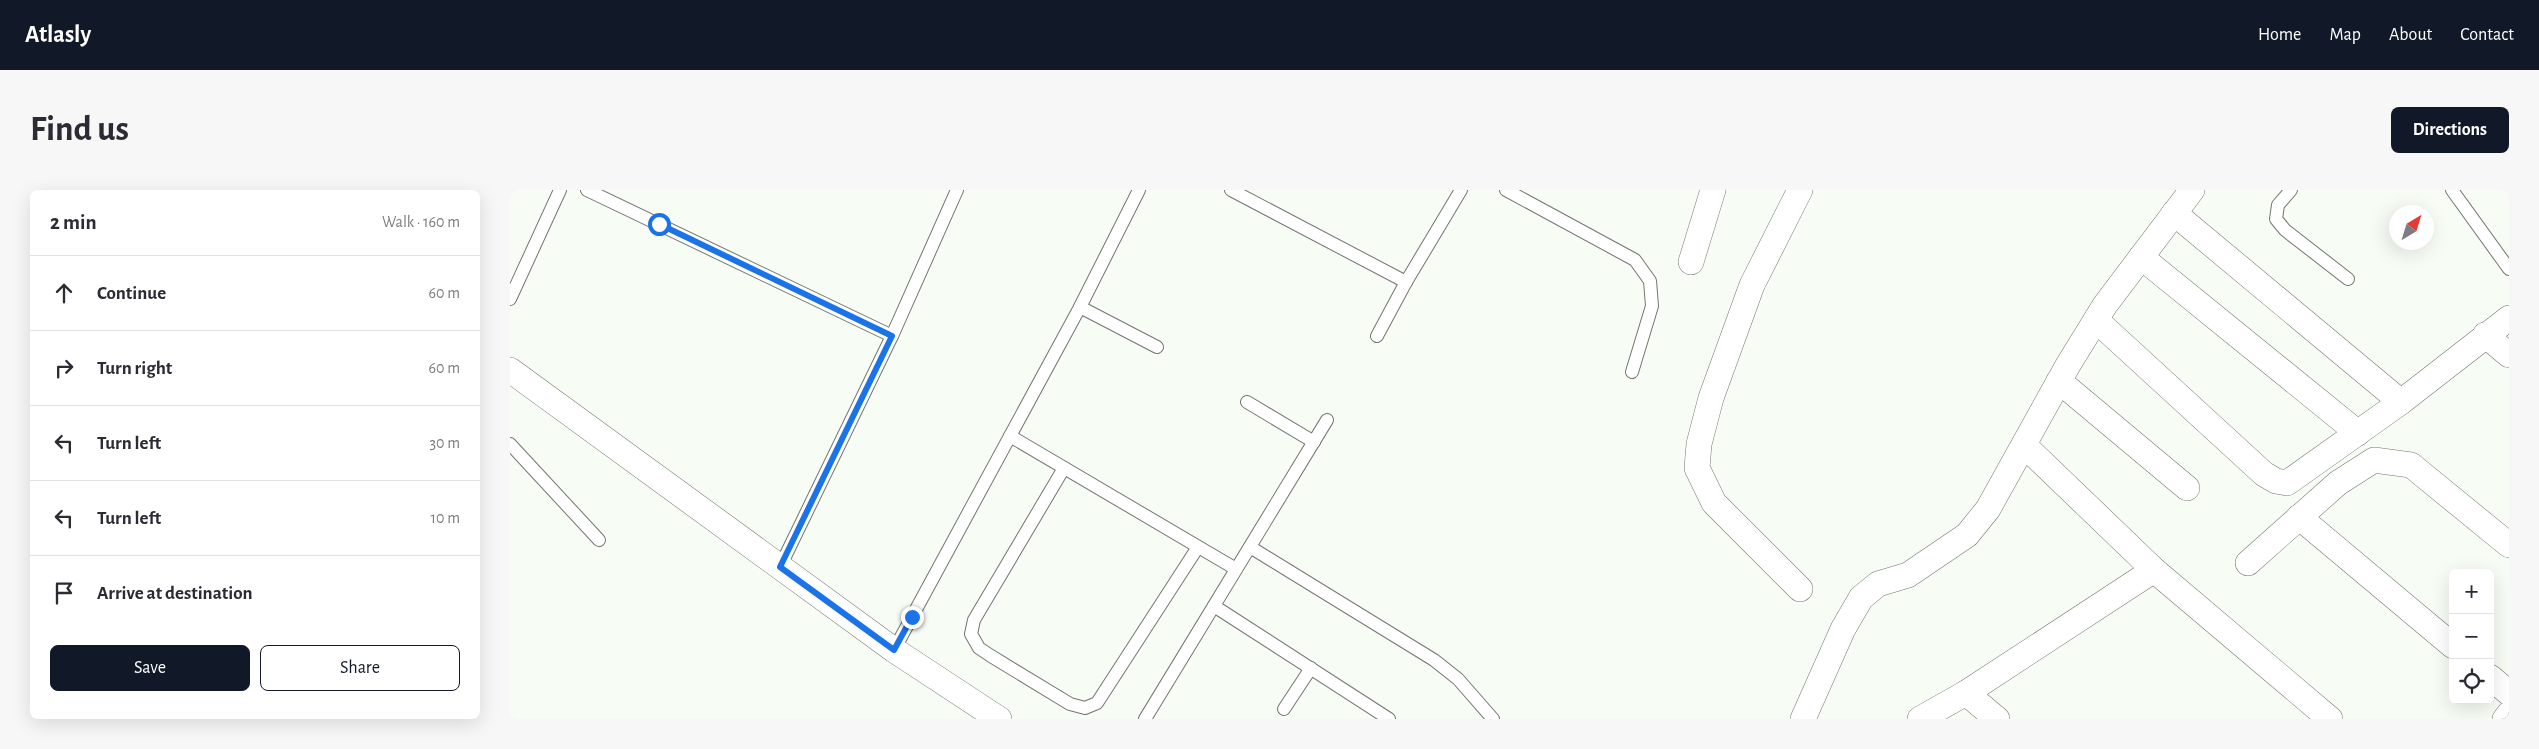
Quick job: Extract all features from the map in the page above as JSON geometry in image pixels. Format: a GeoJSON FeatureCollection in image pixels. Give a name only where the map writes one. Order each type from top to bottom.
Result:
{"type":"FeatureCollection","features":[{"type":"Feature","properties":{"kind":"street"},"geometry":{"type":"LineString","coordinates":[[1691,262],[1712,190]]}},
{"type":"Feature","properties":{"kind":"street"},"geometry":{"type":"LineString","coordinates":[[1800,190],[1749,293],[1711,398],[1699,444],[1697,468],[1714,504],[1800,589]]}},
{"type":"Feature","properties":{"kind":"street"},"geometry":{"type":"LineString","coordinates":[[1803,719],[1843,629],[1861,598],[1878,584],[1908,575],[1967,535],[1988,509],[2059,381],[2096,320],[2192,190]]}},
{"type":"Feature","properties":{"kind":"street"},"geometry":{"type":"LineString","coordinates":[[2174,213],[2401,402]]}},
{"type":"Feature","properties":{"kind":"street"},"geometry":{"type":"LineString","coordinates":[[2141,257],[2358,433]]}},
{"type":"Feature","properties":{"kind":"street"},"geometry":{"type":"LineString","coordinates":[[2096,320],[2264,474],[2276,482],[2287,483],[2401,402],[2509,318]]}},
{"type":"Feature","properties":{"kind":"street"},"geometry":{"type":"LineString","coordinates":[[2485,335],[2509,355]]}},
{"type":"Feature","properties":{"kind":"street"},"geometry":{"type":"LineString","coordinates":[[510,370],[894,650],[995,718]]}},
{"type":"Feature","properties":{"kind":"street"},"geometry":{"type":"LineString","coordinates":[[2059,381],[2187,488]]}},
{"type":"Feature","properties":{"kind":"street"},"geometry":{"type":"LineString","coordinates":[[2024,445],[2154,570],[2330,719]]}},
{"type":"Feature","properties":{"kind":"street"},"geometry":{"type":"LineString","coordinates":[[2248,563],[2338,483],[2374,460],[2395,461],[2411,465],[2509,545]]}},
{"type":"Feature","properties":{"kind":"street"},"geometry":{"type":"LineString","coordinates":[[2300,517],[2449,643]]}},
{"type":"Feature","properties":{"kind":"street"},"geometry":{"type":"LineString","coordinates":[[1920,719],[1966,693],[2154,570]]}},
{"type":"Feature","properties":{"kind":"street"},"geometry":{"type":"LineString","coordinates":[[2494,680],[2509,693]]}},
{"type":"Feature","properties":{"kind":"street"},"geometry":{"type":"LineString","coordinates":[[1966,693],[1997,719]]}},
{"type":"Feature","properties":{"kind":"street"},"geometry":{"type":"LineString","coordinates":[[2505,719],[2509,714]]}},
{"type":"Feature","properties":{"kind":"lane"},"geometry":{"type":"LineString","coordinates":[[510,299],[560,190]]}},
{"type":"Feature","properties":{"kind":"lane"},"geometry":{"type":"LineString","coordinates":[[587,190],[892,336]]}},
{"type":"Feature","properties":{"kind":"lane"},"geometry":{"type":"LineString","coordinates":[[894,650],[1080,307],[1139,190]]}},
{"type":"Feature","properties":{"kind":"lane"},"geometry":{"type":"LineString","coordinates":[[1231,190],[1406,282]]}},
{"type":"Feature","properties":{"kind":"lane"},"geometry":{"type":"LineString","coordinates":[[1377,336],[1460,190]]}},
{"type":"Feature","properties":{"kind":"lane"},"geometry":{"type":"LineString","coordinates":[[1506,190],[1635,260],[1650,281],[1652,306],[1632,372]]}},
{"type":"Feature","properties":{"kind":"lane"},"geometry":{"type":"LineString","coordinates":[[2291,190],[2278,205],[2276,219],[2284,230],[2348,279]]}},
{"type":"Feature","properties":{"kind":"lane"},"geometry":{"type":"LineString","coordinates":[[2452,190],[2509,268]]}},
{"type":"Feature","properties":{"kind":"lane"},"geometry":{"type":"LineString","coordinates":[[780,567],[892,336],[953,191]]}},
{"type":"Feature","properties":{"kind":"lane"},"geometry":{"type":"LineString","coordinates":[[1080,307],[1157,347]]}},
{"type":"Feature","properties":{"kind":"lane"},"geometry":{"type":"LineString","coordinates":[[1247,402],[1314,442]]}},
{"type":"Feature","properties":{"kind":"lane"},"geometry":{"type":"LineString","coordinates":[[1145,719],[1327,420]]}},
{"type":"Feature","properties":{"kind":"lane"},"geometry":{"type":"LineString","coordinates":[[1010,436],[1236,569]]}},
{"type":"Feature","properties":{"kind":"lane"},"geometry":{"type":"LineString","coordinates":[[510,444],[599,540]]}},
{"type":"Feature","properties":{"kind":"lane"},"geometry":{"type":"LineString","coordinates":[[1064,468],[974,620],[971,634],[979,648],[1070,704],[1085,708],[1097,702],[1198,547]]}},
{"type":"Feature","properties":{"kind":"lane"},"geometry":{"type":"LineString","coordinates":[[1250,547],[1434,660],[1458,679],[1493,719]]}},
{"type":"Feature","properties":{"kind":"lane"},"geometry":{"type":"LineString","coordinates":[[1214,606],[1389,719]]}},
{"type":"Feature","properties":{"kind":"lane"},"geometry":{"type":"LineString","coordinates":[[1284,709],[1311,668]]}},
{"type":"Feature","properties":{"kind":"route"},"geometry":{"type":"LineString","coordinates":[[659,224],[892,336],[780,567],[894,650],[912,617]]}}]}
